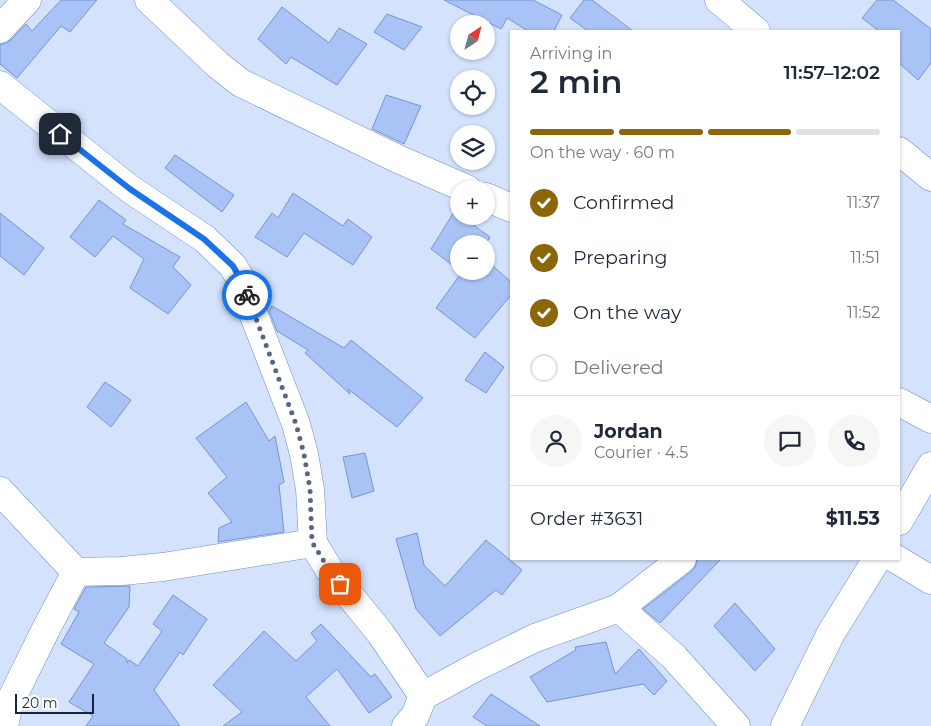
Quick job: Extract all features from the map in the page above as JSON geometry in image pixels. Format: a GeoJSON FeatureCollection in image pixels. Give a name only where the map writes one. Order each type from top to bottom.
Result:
{"type":"FeatureCollection","features":[{"type":"Feature","properties":{"kind":"street"},"geometry":{"type":"LineString","coordinates":[[0,29],[27,0]]}},
{"type":"Feature","properties":{"kind":"street"},"geometry":{"type":"LineString","coordinates":[[149,0],[218,65],[241,83],[398,159],[450,182]]}},
{"type":"Feature","properties":{"kind":"street"},"geometry":{"type":"LineString","coordinates":[[719,0],[755,30]]}},
{"type":"Feature","properties":{"kind":"street"},"geometry":{"type":"LineString","coordinates":[[0,85],[130,189],[204,239],[233,266],[245,287],[253,313],[296,424],[304,454],[310,489],[312,542],[330,571],[381,634],[416,716],[478,666],[535,638],[619,608],[681,560]]}},
{"type":"Feature","properties":{"kind":"street"},"geometry":{"type":"LineString","coordinates":[[900,152],[931,177]]}},
{"type":"Feature","properties":{"kind":"street"},"geometry":{"type":"LineString","coordinates":[[495,201],[510,208]]}},
{"type":"Feature","properties":{"kind":"street"},"geometry":{"type":"LineString","coordinates":[[900,403],[931,419]]}},
{"type":"Feature","properties":{"kind":"street"},"geometry":{"type":"LineString","coordinates":[[900,519],[931,466]]}},
{"type":"Feature","properties":{"kind":"street"},"geometry":{"type":"LineString","coordinates":[[0,492],[76,572],[163,567],[312,542]]}},
{"type":"Feature","properties":{"kind":"street"},"geometry":{"type":"LineString","coordinates":[[785,726],[832,633],[876,560]]}},
{"type":"Feature","properties":{"kind":"street"},"geometry":{"type":"LineString","coordinates":[[898,560],[931,580]]}},
{"type":"Feature","properties":{"kind":"street"},"geometry":{"type":"LineString","coordinates":[[4,709],[76,572]]}},
{"type":"Feature","properties":{"kind":"street"},"geometry":{"type":"LineString","coordinates":[[619,608],[674,657],[736,726]]}},
{"type":"Feature","properties":{"kind":"building"},"geometry":{"type":"Polygon","coordinates":[[[61,0],[97,0],[70,32],[61,26],[17,78],[0,64],[0,44],[5,44],[11,40],[26,24],[32,31],[61,0]]]}},
{"type":"Feature","properties":{"kind":"building"},"geometry":{"type":"Polygon","coordinates":[[[444,0],[533,0],[562,15],[554,30],[526,30],[507,18],[501,29],[495,26],[495,15],[473,15],[444,0]]]}},
{"type":"Feature","properties":{"kind":"building"},"geometry":{"type":"Polygon","coordinates":[[[584,0],[592,0],[632,30],[587,30],[570,18],[584,0]]]}},
{"type":"Feature","properties":{"kind":"building"},"geometry":{"type":"Polygon","coordinates":[[[877,0],[893,0],[931,29],[931,63],[918,80],[900,64],[900,30],[878,30],[862,18],[877,0]]]}},
{"type":"Feature","properties":{"kind":"building"},"geometry":{"type":"Polygon","coordinates":[[[282,7],[329,43],[339,28],[367,44],[337,85],[291,57],[286,64],[258,39],[282,7]]]}},
{"type":"Feature","properties":{"kind":"building"},"geometry":{"type":"Polygon","coordinates":[[[387,14],[422,27],[404,50],[374,32],[387,14]]]}},
{"type":"Feature","properties":{"kind":"building"},"geometry":{"type":"Polygon","coordinates":[[[386,95],[421,106],[404,144],[372,129],[386,95]]]}},
{"type":"Feature","properties":{"kind":"building"},"geometry":{"type":"Polygon","coordinates":[[[175,155],[234,195],[222,212],[165,168],[175,155]]]}},
{"type":"Feature","properties":{"kind":"building"},"geometry":{"type":"Polygon","coordinates":[[[293,193],[343,226],[348,219],[372,237],[353,265],[304,233],[287,257],[255,237],[272,213],[278,218],[293,193]]]}},
{"type":"Feature","properties":{"kind":"building"},"geometry":{"type":"Polygon","coordinates":[[[99,200],[126,220],[123,224],[180,257],[173,267],[191,285],[168,314],[130,288],[144,259],[113,236],[95,257],[70,237],[99,200]]]}},
{"type":"Feature","properties":{"kind":"building"},"geometry":{"type":"Polygon","coordinates":[[[0,213],[44,248],[24,275],[0,256],[0,213]]]}},
{"type":"Feature","properties":{"kind":"building"},"geometry":{"type":"Polygon","coordinates":[[[450,218],[450,225],[473,225],[487,235],[450,235],[450,263],[431,249],[450,218]]]}},
{"type":"Feature","properties":{"kind":"building"},"geometry":{"type":"Polygon","coordinates":[[[495,268],[510,281],[510,296],[475,338],[436,308],[456,280],[495,280],[495,268]]]}},
{"type":"Feature","properties":{"kind":"building"},"geometry":{"type":"Polygon","coordinates":[[[272,306],[344,348],[351,340],[423,398],[397,427],[348,389],[350,394],[305,353],[308,350],[277,331],[269,311],[272,306]]]}},
{"type":"Feature","properties":{"kind":"building"},"geometry":{"type":"Polygon","coordinates":[[[485,352],[504,367],[486,393],[465,380],[485,352]]]}},
{"type":"Feature","properties":{"kind":"building"},"geometry":{"type":"Polygon","coordinates":[[[105,382],[131,400],[111,427],[87,407],[105,382]]]}},
{"type":"Feature","properties":{"kind":"building"},"geometry":{"type":"Polygon","coordinates":[[[246,402],[269,441],[275,436],[284,482],[279,485],[284,532],[218,542],[219,528],[232,522],[208,493],[227,477],[196,438],[246,402]]]}},
{"type":"Feature","properties":{"kind":"building"},"geometry":{"type":"Polygon","coordinates":[[[365,453],[374,491],[352,498],[343,457],[365,453]]]}},
{"type":"Feature","properties":{"kind":"building"},"geometry":{"type":"Polygon","coordinates":[[[417,533],[424,565],[445,586],[486,540],[522,570],[502,595],[496,590],[440,636],[416,609],[396,539],[417,533]]]}},
{"type":"Feature","properties":{"kind":"building"},"geometry":{"type":"Polygon","coordinates":[[[697,560],[720,560],[660,623],[643,609],[692,571],[697,560]]]}},
{"type":"Feature","properties":{"kind":"building"},"geometry":{"type":"Polygon","coordinates":[[[130,586],[129,607],[104,643],[127,659],[127,663],[129,660],[138,666],[162,631],[153,624],[173,595],[207,619],[183,655],[180,652],[154,690],[180,726],[86,726],[93,716],[69,702],[94,664],[61,644],[79,612],[74,609],[86,587],[130,586]]]}},
{"type":"Feature","properties":{"kind":"building"},"geometry":{"type":"Polygon","coordinates":[[[735,603],[775,649],[755,671],[714,626],[735,603]]]}},
{"type":"Feature","properties":{"kind":"building"},"geometry":{"type":"Polygon","coordinates":[[[321,624],[371,677],[375,674],[392,697],[369,713],[337,669],[306,697],[330,726],[223,726],[242,712],[213,685],[264,631],[296,661],[317,641],[311,633],[321,624]]]}},
{"type":"Feature","properties":{"kind":"building"},"geometry":{"type":"Polygon","coordinates":[[[606,642],[615,674],[639,649],[667,681],[654,695],[643,684],[547,702],[530,677],[576,650],[575,647],[606,642]]]}},
{"type":"Feature","properties":{"kind":"building"},"geometry":{"type":"Polygon","coordinates":[[[491,694],[540,726],[487,726],[473,717],[491,694]]]}},
{"type":"Feature","properties":{"kind":"way so far"},"geometry":{"type":"LineString","coordinates":[[247,295],[296,424],[304,454],[310,489],[312,542],[340,584]]}},
{"type":"Feature","properties":{"kind":"route"},"geometry":{"type":"LineString","coordinates":[[60,134],[130,189],[204,239],[233,266],[245,287],[247,295]]}}]}
